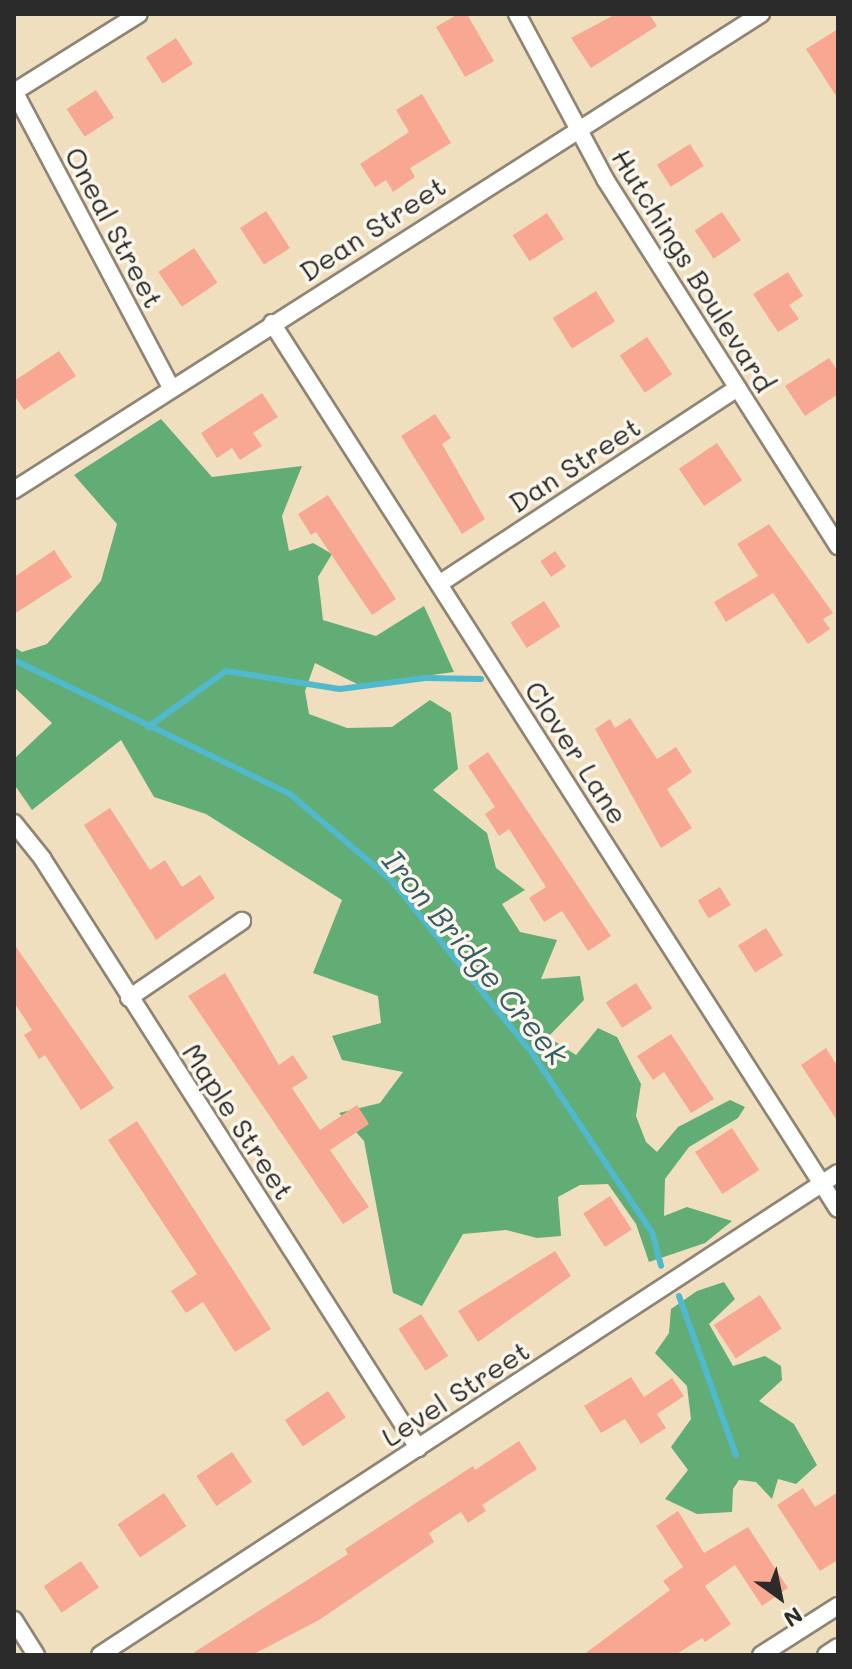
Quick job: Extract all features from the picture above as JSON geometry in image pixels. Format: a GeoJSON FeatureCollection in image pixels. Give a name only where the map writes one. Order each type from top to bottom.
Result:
{"type":"FeatureCollection","features":[{"type":"Feature","properties":{"kind":"street"},"geometry":{"type":"LineString","coordinates":[[14,92],[139,14]]}},
{"type":"Feature","properties":{"kind":"street","name":"Hutchings Boulevard"},"geometry":{"type":"LineString","coordinates":[[517,14],[576,129],[838,546]]}},
{"type":"Feature","properties":{"kind":"street","name":"Dean Street"},"geometry":{"type":"LineString","coordinates":[[14,490],[170,386],[761,14]]}},
{"type":"Feature","properties":{"kind":"street","name":"Oneal Street"},"geometry":{"type":"LineString","coordinates":[[14,92],[170,386]]}},
{"type":"Feature","properties":{"kind":"street","name":"Clover Lane"},"geometry":{"type":"LineString","coordinates":[[272,323],[838,1209]]}},
{"type":"Feature","properties":{"kind":"street","name":"Dan Street"},"geometry":{"type":"LineString","coordinates":[[439,584],[737,388]]}},
{"type":"Feature","properties":{"kind":"street","name":"Maple Street"},"geometry":{"type":"LineString","coordinates":[[14,823],[42,858],[418,1448]]}},
{"type":"Feature","properties":{"kind":"street"},"geometry":{"type":"LineString","coordinates":[[129,998],[242,921]]}},
{"type":"Feature","properties":{"kind":"street","name":"Level Street"},"geometry":{"type":"LineString","coordinates":[[100,1655],[838,1173]]}},
{"type":"Feature","properties":{"kind":"street"},"geometry":{"type":"LineString","coordinates":[[761,1655],[838,1606]]}},
{"type":"Feature","properties":{"kind":"street"},"geometry":{"type":"LineString","coordinates":[[14,1620],[36,1655]]}},
{"type":"Feature","properties":{"kind":"street"},"geometry":{"type":"LineString","coordinates":[[826,1655],[838,1647]]}},
{"type":"Feature","properties":{"kind":"green space"},"geometry":{"type":"Polygon","coordinates":[[[161,419],[212,477],[302,466],[282,516],[289,551],[313,543],[332,554],[318,577],[323,620],[376,636],[424,606],[454,672],[359,685],[315,663],[305,691],[309,714],[347,728],[392,727],[430,700],[451,713],[458,769],[433,790],[487,833],[496,868],[525,890],[502,904],[520,932],[557,940],[541,979],[580,976],[584,1000],[548,1037],[576,1055],[598,1028],[617,1037],[641,1084],[636,1116],[646,1142],[657,1152],[678,1127],[730,1100],[745,1107],[738,1118],[689,1147],[665,1179],[664,1216],[687,1207],[732,1221],[705,1243],[649,1262],[636,1224],[608,1184],[580,1185],[558,1197],[561,1236],[537,1238],[506,1230],[463,1234],[422,1306],[393,1293],[364,1141],[339,1113],[380,1103],[403,1072],[342,1060],[332,1036],[381,1023],[378,996],[313,973],[342,900],[206,814],[154,797],[121,740],[32,810],[14,784],[14,759],[52,723],[14,687],[14,647],[22,652],[47,644],[101,581],[117,524],[74,475],[161,419]]]}},
{"type":"Feature","properties":{"kind":"green space"},"geometry":{"type":"Polygon","coordinates":[[[724,1282],[735,1299],[709,1324],[733,1366],[765,1356],[781,1366],[782,1380],[759,1401],[794,1424],[817,1465],[796,1484],[778,1479],[772,1499],[756,1482],[739,1480],[733,1489],[732,1512],[697,1514],[665,1499],[688,1470],[671,1447],[691,1419],[687,1386],[655,1353],[669,1333],[671,1309],[697,1291],[724,1282]]]}},
{"type":"Feature","properties":{"kind":"building"},"geometry":{"type":"Polygon","coordinates":[[[458,14],[467,14],[494,61],[465,77],[436,27],[458,14]]]}},
{"type":"Feature","properties":{"kind":"building"},"geometry":{"type":"Polygon","coordinates":[[[616,14],[649,14],[657,26],[591,68],[571,38],[616,14]]]}},
{"type":"Feature","properties":{"kind":"building"},"geometry":{"type":"Polygon","coordinates":[[[838,29],[838,99],[806,49],[838,29]]]}},
{"type":"Feature","properties":{"kind":"building"},"geometry":{"type":"Polygon","coordinates":[[[176,38],[193,64],[163,84],[146,58],[176,38]]]}},
{"type":"Feature","properties":{"kind":"building"},"geometry":{"type":"Polygon","coordinates":[[[96,90],[114,118],[85,137],[67,109],[96,90]]]}},
{"type":"Feature","properties":{"kind":"building"},"geometry":{"type":"Polygon","coordinates":[[[422,94],[451,143],[410,168],[415,177],[393,192],[386,180],[375,187],[360,164],[409,132],[396,110],[422,94]]]}},
{"type":"Feature","properties":{"kind":"building"},"geometry":{"type":"Polygon","coordinates":[[[690,144],[704,166],[671,187],[657,165],[690,144]]]}},
{"type":"Feature","properties":{"kind":"building"},"geometry":{"type":"Polygon","coordinates":[[[266,211],[290,248],[264,265],[240,228],[266,211]]]}},
{"type":"Feature","properties":{"kind":"building"},"geometry":{"type":"Polygon","coordinates":[[[722,212],[741,240],[714,259],[695,230],[722,212]]]}},
{"type":"Feature","properties":{"kind":"building"},"geometry":{"type":"Polygon","coordinates":[[[547,213],[564,239],[529,261],[513,235],[547,213]]]}},
{"type":"Feature","properties":{"kind":"building"},"geometry":{"type":"Polygon","coordinates":[[[194,248],[217,283],[182,307],[158,272],[194,248]]]}},
{"type":"Feature","properties":{"kind":"building"},"geometry":{"type":"Polygon","coordinates":[[[788,272],[803,296],[789,305],[799,319],[778,332],[753,294],[788,272]]]}},
{"type":"Feature","properties":{"kind":"building"},"geometry":{"type":"Polygon","coordinates":[[[596,291],[615,322],[572,349],[553,318],[596,291]]]}},
{"type":"Feature","properties":{"kind":"building"},"geometry":{"type":"Polygon","coordinates":[[[647,337],[672,374],[645,393],[620,355],[647,337]]]}},
{"type":"Feature","properties":{"kind":"building"},"geometry":{"type":"Polygon","coordinates":[[[59,351],[76,376],[24,410],[14,395],[14,381],[59,351]]]}},
{"type":"Feature","properties":{"kind":"building"},"geometry":{"type":"Polygon","coordinates":[[[829,358],[838,371],[838,394],[805,416],[785,386],[829,358]]]}},
{"type":"Feature","properties":{"kind":"building"},"geometry":{"type":"Polygon","coordinates":[[[262,393],[278,417],[253,433],[262,446],[240,460],[232,448],[217,458],[201,433],[262,393]]]}},
{"type":"Feature","properties":{"kind":"building"},"geometry":{"type":"Polygon","coordinates":[[[435,414],[451,438],[442,444],[485,519],[462,534],[401,436],[435,414]]]}},
{"type":"Feature","properties":{"kind":"building"},"geometry":{"type":"Polygon","coordinates":[[[717,443],[742,480],[704,506],[679,469],[717,443]]]}},
{"type":"Feature","properties":{"kind":"building"},"geometry":{"type":"Polygon","coordinates":[[[328,495],[396,599],[372,615],[316,532],[311,535],[298,514],[328,495]]]}},
{"type":"Feature","properties":{"kind":"building"},"geometry":{"type":"Polygon","coordinates":[[[769,524],[833,613],[823,619],[830,629],[808,644],[773,593],[726,622],[714,602],[758,576],[737,544],[769,524]]]}},
{"type":"Feature","properties":{"kind":"building"},"geometry":{"type":"Polygon","coordinates":[[[54,550],[72,577],[14,614],[14,577],[54,550]]]}},
{"type":"Feature","properties":{"kind":"building"},"geometry":{"type":"Polygon","coordinates":[[[555,551],[566,567],[551,577],[540,561],[555,551]]]}},
{"type":"Feature","properties":{"kind":"building"},"geometry":{"type":"Polygon","coordinates":[[[544,601],[560,626],[527,648],[510,623],[544,601]]]}},
{"type":"Feature","properties":{"kind":"building"},"geometry":{"type":"Polygon","coordinates":[[[630,718],[657,759],[676,747],[692,772],[667,789],[692,828],[661,848],[595,729],[610,719],[615,728],[630,718]]]}},
{"type":"Feature","properties":{"kind":"building"},"geometry":{"type":"Polygon","coordinates":[[[488,752],[611,936],[588,951],[562,911],[544,922],[529,898],[546,887],[509,829],[499,836],[485,814],[495,807],[468,766],[488,752]]]}},
{"type":"Feature","properties":{"kind":"building"},"geometry":{"type":"Polygon","coordinates":[[[110,808],[150,870],[165,860],[182,887],[200,875],[215,898],[156,940],[84,825],[110,808]]]}},
{"type":"Feature","properties":{"kind":"building"},"geometry":{"type":"Polygon","coordinates":[[[720,887],[731,905],[709,918],[698,900],[720,887]]]}},
{"type":"Feature","properties":{"kind":"building"},"geometry":{"type":"Polygon","coordinates":[[[766,928],[783,955],[755,973],[738,945],[766,928]]]}},
{"type":"Feature","properties":{"kind":"building"},"geometry":{"type":"Polygon","coordinates":[[[14,944],[114,1088],[81,1110],[45,1055],[39,1059],[24,1035],[32,1030],[14,1002],[14,944]]]}},
{"type":"Feature","properties":{"kind":"building"},"geometry":{"type":"Polygon","coordinates":[[[225,973],[279,1065],[293,1055],[308,1078],[292,1088],[320,1130],[357,1105],[369,1124],[330,1150],[369,1207],[343,1224],[188,996],[225,973]]]}},
{"type":"Feature","properties":{"kind":"building"},"geometry":{"type":"Polygon","coordinates":[[[636,983],[652,1008],[622,1028],[606,1003],[636,983]]]}},
{"type":"Feature","properties":{"kind":"building"},"geometry":{"type":"Polygon","coordinates":[[[671,1034],[714,1099],[691,1113],[664,1072],[653,1080],[637,1056],[671,1034]]]}},
{"type":"Feature","properties":{"kind":"building"},"geometry":{"type":"Polygon","coordinates":[[[826,1048],[838,1067],[838,1122],[801,1065],[826,1048]]]}},
{"type":"Feature","properties":{"kind":"building"},"geometry":{"type":"Polygon","coordinates":[[[137,1121],[271,1329],[235,1352],[203,1302],[186,1313],[171,1291],[197,1274],[108,1140],[137,1121]]]}},
{"type":"Feature","properties":{"kind":"building"},"geometry":{"type":"Polygon","coordinates":[[[732,1128],[759,1170],[722,1194],[695,1152],[732,1128]]]}},
{"type":"Feature","properties":{"kind":"building"},"geometry":{"type":"Polygon","coordinates":[[[610,1196],[632,1230],[605,1247],[583,1213],[610,1196]]]}},
{"type":"Feature","properties":{"kind":"building"},"geometry":{"type":"Polygon","coordinates":[[[555,1251],[571,1276],[478,1342],[458,1311],[555,1251]]]}},
{"type":"Feature","properties":{"kind":"building"},"geometry":{"type":"Polygon","coordinates":[[[760,1295],[782,1329],[736,1359],[714,1325],[760,1295]]]}},
{"type":"Feature","properties":{"kind":"building"},"geometry":{"type":"Polygon","coordinates":[[[421,1314],[448,1356],[426,1371],[398,1329],[421,1314]]]}},
{"type":"Feature","properties":{"kind":"building"},"geometry":{"type":"Polygon","coordinates":[[[631,1377],[644,1397],[672,1378],[684,1396],[657,1414],[666,1428],[641,1444],[625,1419],[601,1433],[584,1406],[631,1377]]]}},
{"type":"Feature","properties":{"kind":"building"},"geometry":{"type":"Polygon","coordinates":[[[328,1391],[346,1418],[303,1447],[285,1420],[328,1391]]]}},
{"type":"Feature","properties":{"kind":"building"},"geometry":{"type":"Polygon","coordinates":[[[519,1441],[537,1469],[482,1505],[486,1511],[468,1523],[461,1512],[429,1533],[434,1542],[319,1620],[252,1655],[190,1655],[348,1554],[345,1549],[473,1466],[475,1470],[519,1441]]]}},
{"type":"Feature","properties":{"kind":"building"},"geometry":{"type":"Polygon","coordinates":[[[232,1452],[252,1482],[216,1506],[196,1476],[232,1452]]]}},
{"type":"Feature","properties":{"kind":"building"},"geometry":{"type":"Polygon","coordinates":[[[803,1488],[815,1507],[838,1492],[838,1560],[820,1571],[777,1505],[803,1488]]]}},
{"type":"Feature","properties":{"kind":"building"},"geometry":{"type":"Polygon","coordinates":[[[164,1493],[186,1526],[140,1557],[118,1524],[164,1493]]]}},
{"type":"Feature","properties":{"kind":"building"},"geometry":{"type":"Polygon","coordinates":[[[678,1511],[704,1553],[748,1527],[788,1588],[762,1606],[735,1565],[705,1586],[731,1624],[705,1642],[702,1638],[675,1655],[583,1655],[670,1590],[663,1581],[683,1567],[656,1526],[678,1511]]]}},
{"type":"Feature","properties":{"kind":"building"},"geometry":{"type":"Polygon","coordinates":[[[81,1561],[99,1588],[62,1613],[44,1586],[81,1561]]]}},
{"type":"Feature","properties":{"kind":"waterway","name":"Iron Bridge Creek"},"geometry":{"type":"LineString","coordinates":[[14,660],[290,794],[391,880],[532,1053],[652,1232],[661,1266]]}},
{"type":"Feature","properties":{"kind":"waterway"},"geometry":{"type":"LineString","coordinates":[[148,727],[226,671],[340,689],[425,678],[481,679]]}},
{"type":"Feature","properties":{"kind":"waterway","name":"Iron Bridge Creek"},"geometry":{"type":"LineString","coordinates":[[679,1296],[736,1455]]}}]}
